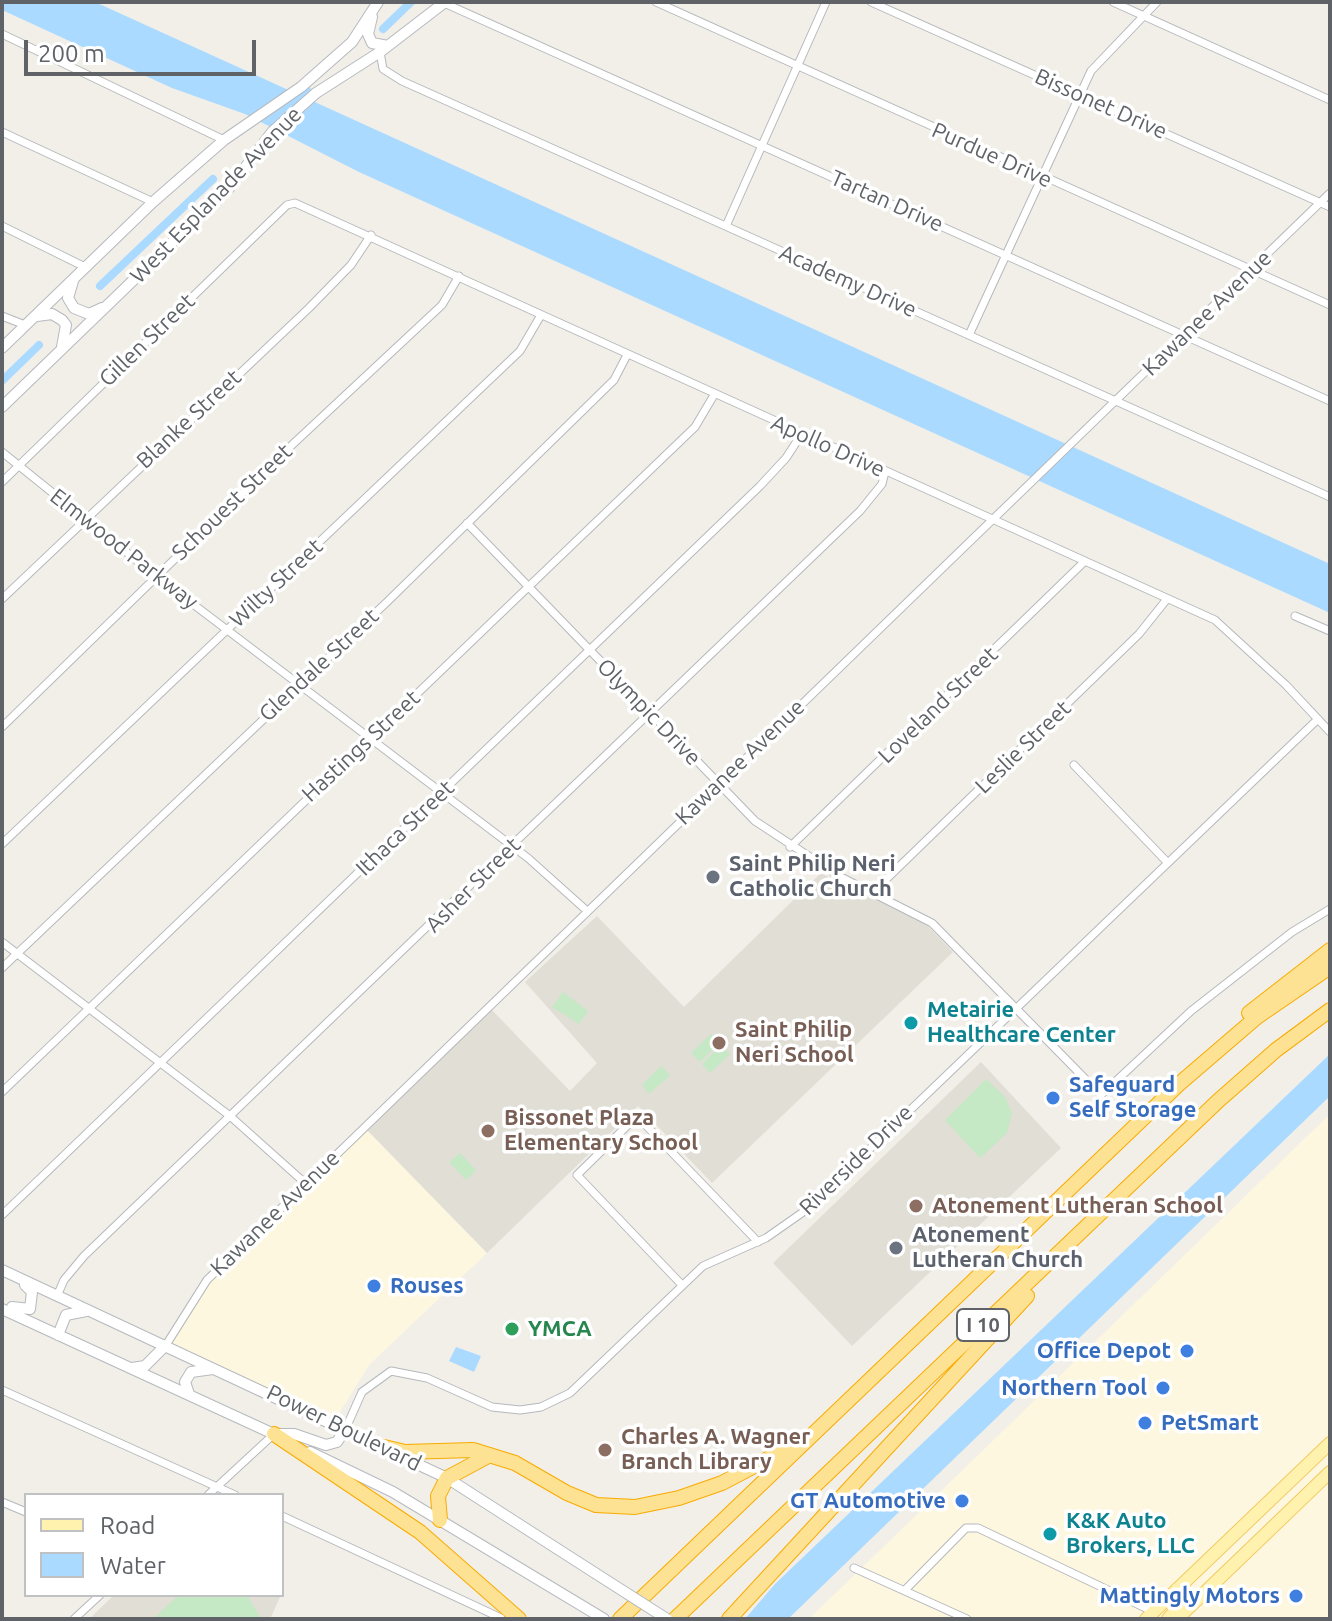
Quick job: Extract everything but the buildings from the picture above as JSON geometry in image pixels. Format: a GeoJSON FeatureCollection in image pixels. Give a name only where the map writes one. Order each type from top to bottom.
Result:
{"type":"FeatureCollection","features":[{"type":"Feature","properties":{"kind":"highway"},"geometry":{"type":"LineString","coordinates":[[1179,1084],[1252,1010],[1330,950]]}},
{"type":"Feature","properties":{"kind":"highway","name":"I 10"},"geometry":{"type":"LineString","coordinates":[[620,1619],[1179,1084],[1257,1017],[1330,967]]}},
{"type":"Feature","properties":{"kind":"highway","name":"I 10"},"geometry":{"type":"LineString","coordinates":[[675,1619],[1228,1092],[1330,1010]]}},
{"type":"Feature","properties":{"kind":"highway"},"geometry":{"type":"LineString","coordinates":[[729,1619],[1126,1189]]}},
{"type":"Feature","properties":{"kind":"highway"},"geometry":{"type":"LineString","coordinates":[[274,1434],[420,1532],[465,1568],[519,1619]]}},
{"type":"Feature","properties":{"kind":"highway"},"geometry":{"type":"LineString","coordinates":[[384,1447],[405,1452],[473,1450],[515,1463],[596,1505],[635,1507],[679,1498],[722,1483],[789,1445],[808,1440]]}},
{"type":"Feature","properties":{"kind":"highway"},"geometry":{"type":"LineString","coordinates":[[440,1520],[438,1496],[447,1478],[490,1455]]}},
{"type":"Feature","properties":{"kind":"main road","name":"West Esplanade Avenue"},"geometry":{"type":"LineString","coordinates":[[2,407],[232,185],[272,132],[316,93],[384,49],[444,2]]}},
{"type":"Feature","properties":{"kind":"main road","name":"West Esplanade Avenue"},"geometry":{"type":"LineString","coordinates":[[2,348],[153,202],[224,140],[301,87],[352,42],[376,5]]}},
{"type":"Feature","properties":{"kind":"main road"},"geometry":{"type":"LineString","coordinates":[[376,5],[368,34],[372,43],[384,49]]}},
{"type":"Feature","properties":{"kind":"main road"},"geometry":{"type":"LineString","coordinates":[[74,279],[68,298],[74,308],[89,314],[108,306]]}},
{"type":"Feature","properties":{"kind":"main road"},"geometry":{"type":"LineString","coordinates":[[34,317],[52,314],[62,320],[66,339],[60,352]]}},
{"type":"Feature","properties":{"kind":"main road","name":"Power Boulevard"},"geometry":{"type":"LineString","coordinates":[[2,1270],[346,1428],[447,1478],[667,1619]]}},
{"type":"Feature","properties":{"kind":"main road"},"geometry":{"type":"LineString","coordinates":[[2,1307],[21,1311],[30,1309],[32,1292],[18,1278]]}},
{"type":"Feature","properties":{"kind":"main road","name":"Power Boulevard"},"geometry":{"type":"LineString","coordinates":[[2,1307],[393,1492],[604,1619]]}},
{"type":"Feature","properties":{"kind":"main road"},"geometry":{"type":"LineString","coordinates":[[58,1335],[66,1315],[92,1311]]}},
{"type":"Feature","properties":{"kind":"main road"},"geometry":{"type":"LineString","coordinates":[[132,1368],[145,1366],[166,1345]]}},
{"type":"Feature","properties":{"kind":"main road"},"geometry":{"type":"LineString","coordinates":[[189,1394],[185,1382],[191,1372],[219,1369]]}},
{"type":"Feature","properties":{"kind":"main road"},"geometry":{"type":"LineString","coordinates":[[308,1439],[322,1432],[320,1417]]}},
{"type":"Feature","properties":{"kind":"main road"},"geometry":{"type":"LineString","coordinates":[[274,1434],[326,1445],[337,1442],[346,1428]]}},
{"type":"Feature","properties":{"kind":"main road"},"geometry":{"type":"LineString","coordinates":[[1150,1617],[1330,1443]]}},
{"type":"Feature","properties":{"kind":"main road"},"geometry":{"type":"LineString","coordinates":[[1276,1524],[1288,1504],[1320,1471],[1317,1455]]}},
{"type":"Feature","properties":{"kind":"main road"},"geometry":{"type":"LineString","coordinates":[[1177,1619],[1330,1472]]}},
{"type":"Feature","properties":{"kind":"main road"},"geometry":{"type":"LineString","coordinates":[[1211,1586],[1207,1575],[1210,1567],[1246,1532],[1252,1517]]}},
{"type":"Feature","properties":{"kind":"main road"},"geometry":{"type":"LineString","coordinates":[[1168,1619],[1183,1602],[1177,1589]]}},
{"type":"Feature","properties":{"kind":"street","name":"Tartan Drive"},"geometry":{"type":"LineString","coordinates":[[444,2],[1330,401]]}},
{"type":"Feature","properties":{"kind":"street","name":"Purdue Drive"},"geometry":{"type":"LineString","coordinates":[[656,2],[1330,305]]}},
{"type":"Feature","properties":{"kind":"street"},"geometry":{"type":"LineString","coordinates":[[726,226],[826,2]]}},
{"type":"Feature","properties":{"kind":"street","name":"Bissonet Drive"},"geometry":{"type":"LineString","coordinates":[[871,2],[1330,207]]}},
{"type":"Feature","properties":{"kind":"street"},"geometry":{"type":"LineString","coordinates":[[1113,2],[1330,100]]}},
{"type":"Feature","properties":{"kind":"street"},"geometry":{"type":"LineString","coordinates":[[969,335],[1079,94],[1104,54],[1157,2]]}},
{"type":"Feature","properties":{"kind":"street"},"geometry":{"type":"LineString","coordinates":[[2,34],[224,140]]}},
{"type":"Feature","properties":{"kind":"street","name":"Academy Drive"},"geometry":{"type":"LineString","coordinates":[[384,49],[383,69],[402,81],[1330,497]]}},
{"type":"Feature","properties":{"kind":"street"},"geometry":{"type":"LineString","coordinates":[[2,132],[153,202]]}},
{"type":"Feature","properties":{"kind":"street","name":"Kawanee Avenue"},"geometry":{"type":"LineString","coordinates":[[166,1345],[207,1280],[305,1183],[1330,193]]}},
{"type":"Feature","properties":{"kind":"street","name":"Apollo Drive"},"geometry":{"type":"LineString","coordinates":[[295,203],[1223,625],[1330,732]]}},
{"type":"Feature","properties":{"kind":"street","name":"Gillen Street"},"geometry":{"type":"LineString","coordinates":[[2,482],[287,205],[295,203]]}},
{"type":"Feature","properties":{"kind":"street"},"geometry":{"type":"LineString","coordinates":[[2,226],[85,267]]}},
{"type":"Feature","properties":{"kind":"street","name":"Blanke Street"},"geometry":{"type":"LineString","coordinates":[[2,599],[309,308],[351,265],[371,235]]}},
{"type":"Feature","properties":{"kind":"street","name":"Schouest Street"},"geometry":{"type":"LineString","coordinates":[[2,727],[442,305],[459,276]]}},
{"type":"Feature","properties":{"kind":"street","name":"Wilty Street"},"geometry":{"type":"LineString","coordinates":[[2,844],[520,351],[541,315]]}},
{"type":"Feature","properties":{"kind":"street"},"geometry":{"type":"LineString","coordinates":[[2,316],[25,325]]}},
{"type":"Feature","properties":{"kind":"street","name":"Glendale Street"},"geometry":{"type":"LineString","coordinates":[[2,968],[614,380],[627,355]]}},
{"type":"Feature","properties":{"kind":"street","name":"Hastings Street"},"geometry":{"type":"LineString","coordinates":[[2,1092],[695,427],[714,395]]}},
{"type":"Feature","properties":{"kind":"street","name":"Ithaca Street"},"geometry":{"type":"LineString","coordinates":[[2,1215],[760,486],[786,458],[801,435]]}},
{"type":"Feature","properties":{"kind":"street","name":"Elmwood Parkway"},"geometry":{"type":"LineString","coordinates":[[2,452],[156,576],[512,846],[586,910]]}},
{"type":"Feature","properties":{"kind":"street","name":"Asher Street"},"geometry":{"type":"LineString","coordinates":[[57,1296],[64,1280],[84,1256],[860,511],[882,484],[885,472]]}},
{"type":"Feature","properties":{"kind":"street","name":"Olympic Drive"},"geometry":{"type":"LineString","coordinates":[[467,523],[755,821],[790,847],[839,876],[932,923],[1101,1095],[1191,1011],[1292,932],[1330,909]]}},
{"type":"Feature","properties":{"kind":"street","name":"Loveland Street"},"geometry":{"type":"LineString","coordinates":[[790,847],[1085,561]]}},
{"type":"Feature","properties":{"kind":"street","name":"Leslie Street"},"geometry":{"type":"LineString","coordinates":[[874,891],[1139,634],[1167,599]]}},
{"type":"Feature","properties":{"kind":"street"},"geometry":{"type":"LineString","coordinates":[[1295,616],[1330,631]]}},
{"type":"Feature","properties":{"kind":"street","name":"Riverside Drive"},"geometry":{"type":"LineString","coordinates":[[346,1428],[362,1392],[391,1371],[427,1378],[492,1407],[520,1410],[559,1400],[703,1266],[758,1242],[806,1210],[1318,719]]}},
{"type":"Feature","properties":{"kind":"street"},"geometry":{"type":"LineString","coordinates":[[1074,765],[1167,862]]}},
{"type":"Feature","properties":{"kind":"street"},"geometry":{"type":"LineString","coordinates":[[2,942],[230,1116],[305,1183]]}},
{"type":"Feature","properties":{"kind":"street"},"geometry":{"type":"LineString","coordinates":[[682,1285],[577,1175],[637,1116],[758,1242]]}},
{"type":"Feature","properties":{"kind":"street"},"geometry":{"type":"LineString","coordinates":[[2,1390],[230,1493]]}},
{"type":"Feature","properties":{"kind":"street"},"geometry":{"type":"LineString","coordinates":[[210,1493],[274,1434]]}},
{"type":"Feature","properties":{"kind":"street"},"geometry":{"type":"LineString","coordinates":[[2,1502],[24,1511]]}},
{"type":"Feature","properties":{"kind":"street"},"geometry":{"type":"LineString","coordinates":[[284,1517],[501,1618]]}},
{"type":"Feature","properties":{"kind":"street"},"geometry":{"type":"LineString","coordinates":[[905,1590],[966,1528],[972,1528],[988,1531],[1150,1617]]}},
{"type":"Feature","properties":{"kind":"street"},"geometry":{"type":"LineString","coordinates":[[854,1568],[967,1619]]}},
{"type":"Feature","properties":{"kind":"street"},"geometry":{"type":"LineString","coordinates":[[74,1619],[98,1597]]}},
{"type":"Feature","properties":{"kind":"shaded area","name":"Saint Philip Neri School"},"geometry":{"type":"Polygon","coordinates":[[[821,873],[923,921],[953,952],[712,1183],[638,1106],[487,1253],[366,1129],[491,1009],[570,1091],[597,1063],[525,982],[597,916],[684,1007],[821,873]]]}},
{"type":"Feature","properties":{"kind":"shaded area","name":"Atonement Lutheran School"},"geometry":{"type":"Polygon","coordinates":[[[981,1062],[1061,1148],[852,1346],[773,1263],[981,1062]]]}},
{"type":"Feature","properties":{"kind":"shaded area"},"geometry":{"type":"Polygon","coordinates":[[[1330,1114],[1330,1619],[809,1619],[1330,1114]]]}},
{"type":"Feature","properties":{"kind":"shaded area"},"geometry":{"type":"Polygon","coordinates":[[[366,1129],[487,1253],[369,1365],[335,1420],[171,1344],[202,1291],[221,1269],[366,1129]]]}},
{"type":"Feature","properties":{"kind":"shaded area"},"geometry":{"type":"Polygon","coordinates":[[[112,1597],[280,1597],[270,1619],[89,1619],[112,1597]]]}},
{"type":"Feature","properties":{"kind":"green space"},"geometry":{"type":"Polygon","coordinates":[[[563,992],[588,1011],[579,1024],[552,1007],[563,992]]]}},
{"type":"Feature","properties":{"kind":"green space"},"geometry":{"type":"Polygon","coordinates":[[[711,1034],[719,1043],[700,1062],[691,1053],[711,1034]]]}},
{"type":"Feature","properties":{"kind":"green space"},"geometry":{"type":"Polygon","coordinates":[[[721,1045],[730,1054],[710,1073],[702,1064],[721,1045]]]}},
{"type":"Feature","properties":{"kind":"green space"},"geometry":{"type":"Polygon","coordinates":[[[661,1066],[670,1075],[649,1094],[642,1085],[661,1066]]]}},
{"type":"Feature","properties":{"kind":"green space"},"geometry":{"type":"Polygon","coordinates":[[[986,1079],[1005,1097],[1012,1113],[1007,1133],[980,1158],[945,1120],[986,1079]]]}},
{"type":"Feature","properties":{"kind":"green space"},"geometry":{"type":"Polygon","coordinates":[[[460,1153],[476,1170],[466,1180],[449,1162],[460,1153]]]}},
{"type":"Feature","properties":{"kind":"green space"},"geometry":{"type":"Polygon","coordinates":[[[177,1597],[248,1597],[261,1619],[153,1619],[177,1597]]]}},
{"type":"Feature","properties":{"kind":"water"},"geometry":{"type":"Polygon","coordinates":[[[2,2],[95,2],[1330,564],[1330,613],[359,172],[245,114],[172,88],[2,10],[2,2]]]}},
{"type":"Feature","properties":{"kind":"water"},"geometry":{"type":"Polygon","coordinates":[[[1330,1054],[1330,1096],[788,1619],[745,1619],[775,1584],[1330,1054]]]}},
{"type":"Feature","properties":{"kind":"water"},"geometry":{"type":"Polygon","coordinates":[[[456,1347],[481,1356],[474,1372],[449,1361],[456,1347]]]}},
{"type":"Feature","properties":{"kind":"waterway"},"geometry":{"type":"LineString","coordinates":[[383,29],[411,2]]}},
{"type":"Feature","properties":{"kind":"waterway"},"geometry":{"type":"LineString","coordinates":[[293,103],[307,90]]}},
{"type":"Feature","properties":{"kind":"waterway"},"geometry":{"type":"LineString","coordinates":[[100,286],[213,179]]}},
{"type":"Feature","properties":{"kind":"waterway"},"geometry":{"type":"LineString","coordinates":[[2,381],[39,345]]}},
{"type":"Feature","properties":{"kind":"place","name":"Saint Philip Neri Catholic Church"},"geometry":{"type":"Point","coordinates":[713,877]}},
{"type":"Feature","properties":{"kind":"place","name":"Metairie Healthcare Center"},"geometry":{"type":"Point","coordinates":[911,1023]}},
{"type":"Feature","properties":{"kind":"place","name":"Saint Philip Neri School"},"geometry":{"type":"Point","coordinates":[719,1043]}},
{"type":"Feature","properties":{"kind":"place","name":"Safeguard Self Storage"},"geometry":{"type":"Point","coordinates":[1053,1098]}},
{"type":"Feature","properties":{"kind":"place","name":"Bissonet Plaza Elementary School"},"geometry":{"type":"Point","coordinates":[488,1131]}},
{"type":"Feature","properties":{"kind":"place","name":"Atonement Lutheran School"},"geometry":{"type":"Point","coordinates":[916,1206]}},
{"type":"Feature","properties":{"kind":"place","name":"Atonement Lutheran Church"},"geometry":{"type":"Point","coordinates":[896,1248]}},
{"type":"Feature","properties":{"kind":"place","name":"Rouses"},"geometry":{"type":"Point","coordinates":[374,1286]}},
{"type":"Feature","properties":{"kind":"place","name":"YMCA"},"geometry":{"type":"Point","coordinates":[512,1329]}},
{"type":"Feature","properties":{"kind":"place","name":"Office Depot"},"geometry":{"type":"Point","coordinates":[1187,1351]}},
{"type":"Feature","properties":{"kind":"place","name":"Northern Tool"},"geometry":{"type":"Point","coordinates":[1163,1388]}},
{"type":"Feature","properties":{"kind":"place","name":"PetSmart"},"geometry":{"type":"Point","coordinates":[1145,1423]}},
{"type":"Feature","properties":{"kind":"place","name":"Charles A. Wagner Branch Library"},"geometry":{"type":"Point","coordinates":[605,1450]}},
{"type":"Feature","properties":{"kind":"place","name":"GT Automotive"},"geometry":{"type":"Point","coordinates":[962,1501]}},
{"type":"Feature","properties":{"kind":"place","name":"K&K Auto Brokers, LLC"},"geometry":{"type":"Point","coordinates":[1050,1534]}},
{"type":"Feature","properties":{"kind":"place","name":"Mattingly Motors"},"geometry":{"type":"Point","coordinates":[1296,1596]}}]}
